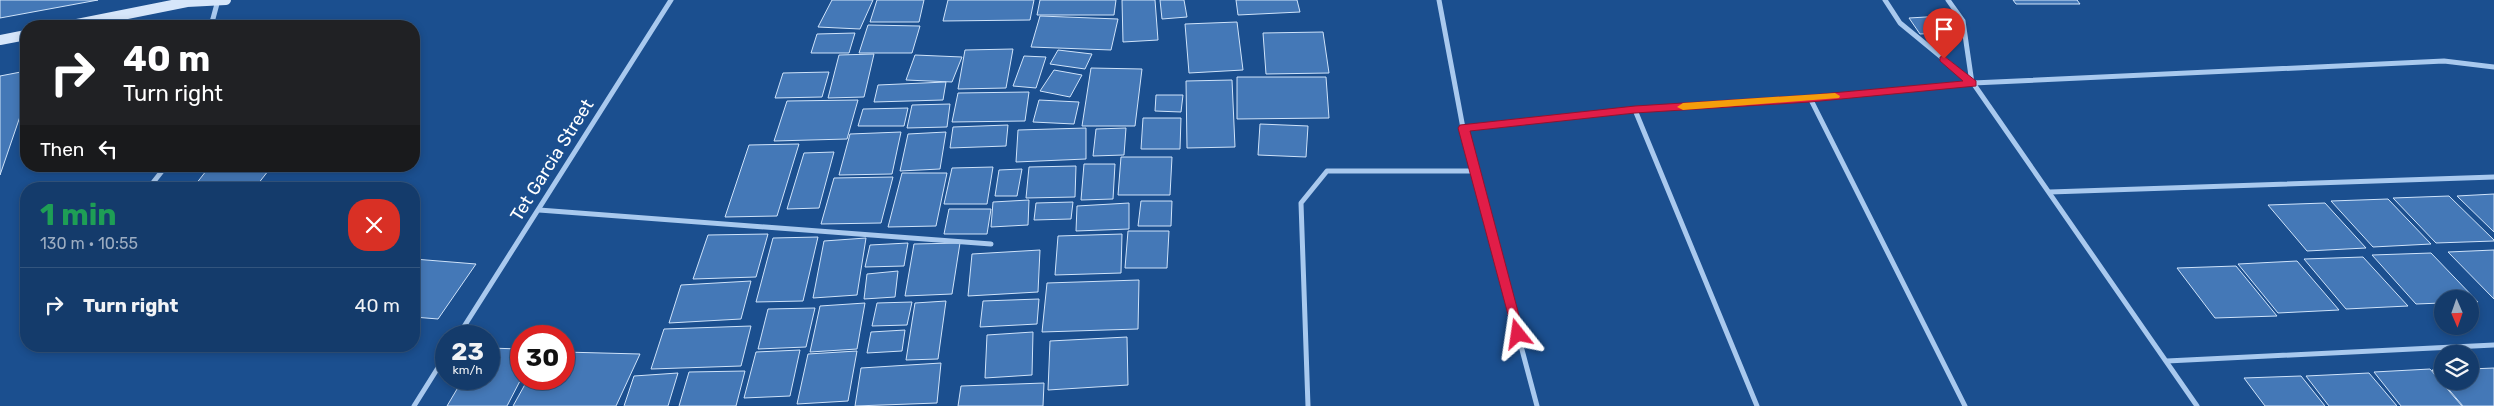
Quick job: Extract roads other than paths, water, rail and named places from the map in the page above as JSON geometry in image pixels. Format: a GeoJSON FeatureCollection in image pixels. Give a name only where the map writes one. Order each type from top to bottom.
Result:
{"type":"FeatureCollection","features":[{"type":"Feature","properties":{"kind":"street"},"geometry":{"type":"LineString","coordinates":[[213,20],[218,0]]}},
{"type":"Feature","properties":{"kind":"street"},"geometry":{"type":"LineString","coordinates":[[96,20],[187,1],[226,0]]}},
{"type":"Feature","properties":{"kind":"street","name":"Tet Garcia Street"},"geometry":{"type":"LineString","coordinates":[[465,325],[671,0]]}},
{"type":"Feature","properties":{"kind":"street"},"geometry":{"type":"LineString","coordinates":[[1439,0],[1463,128],[1537,406]]}},
{"type":"Feature","properties":{"kind":"street"},"geometry":{"type":"LineString","coordinates":[[1886,0],[1900,23],[1972,83],[2050,192],[2197,406]]}},
{"type":"Feature","properties":{"kind":"street"},"geometry":{"type":"LineString","coordinates":[[1948,0],[1963,21],[1972,83]]}},
{"type":"Feature","properties":{"kind":"street"},"geometry":{"type":"LineString","coordinates":[[0,40],[20,35]]}},
{"type":"Feature","properties":{"kind":"street"},"geometry":{"type":"LineString","coordinates":[[1463,128],[1635,110],[1810,98],[1972,83],[2444,61],[2494,67]]}},
{"type":"Feature","properties":{"kind":"street"},"geometry":{"type":"LineString","coordinates":[[1810,98],[1965,406]]}},
{"type":"Feature","properties":{"kind":"street"},"geometry":{"type":"LineString","coordinates":[[1635,110],[1757,406]]}},
{"type":"Feature","properties":{"kind":"street"},"geometry":{"type":"LineString","coordinates":[[1308,406],[1301,203],[1327,171],[1475,172]]}},
{"type":"Feature","properties":{"kind":"street"},"geometry":{"type":"LineString","coordinates":[[153,182],[161,172]]}},
{"type":"Feature","properties":{"kind":"street"},"geometry":{"type":"LineString","coordinates":[[2050,192],[2494,177]]}},
{"type":"Feature","properties":{"kind":"street"},"geometry":{"type":"LineString","coordinates":[[539,210],[990,244]]}},
{"type":"Feature","properties":{"kind":"street"},"geometry":{"type":"LineString","coordinates":[[2166,361],[2494,345]]}},
{"type":"Feature","properties":{"kind":"street"},"geometry":{"type":"LineString","coordinates":[[414,406],[435,373]]}}]}
